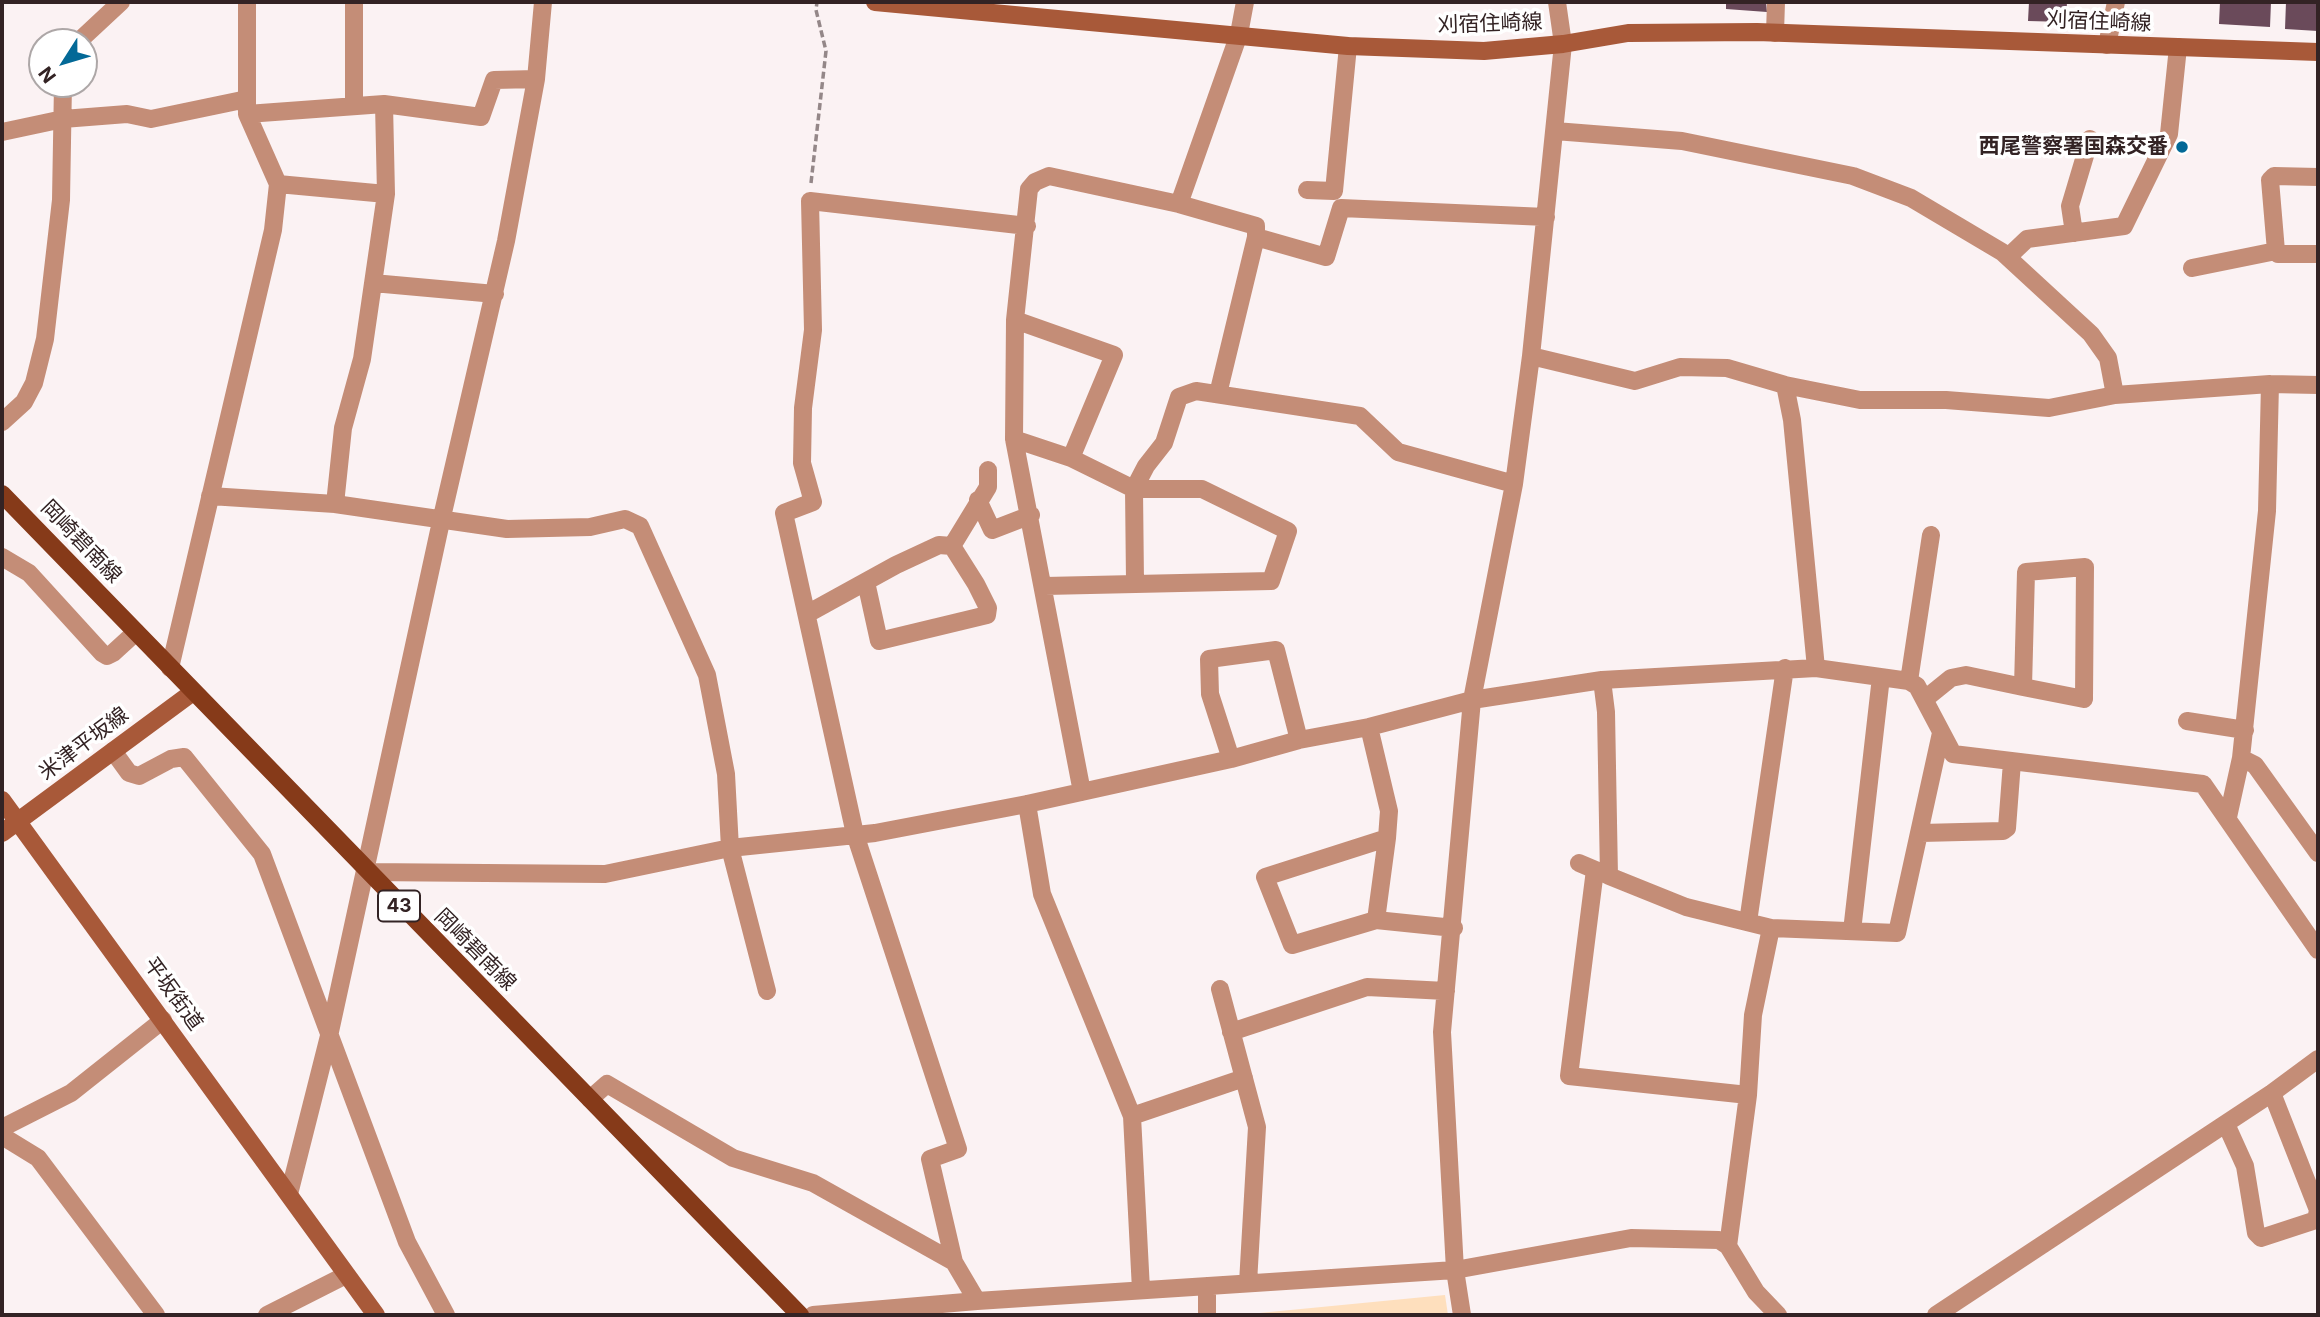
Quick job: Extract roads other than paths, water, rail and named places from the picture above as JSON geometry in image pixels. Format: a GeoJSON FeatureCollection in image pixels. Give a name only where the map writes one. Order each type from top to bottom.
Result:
{"type":"FeatureCollection","features":[{"type":"Feature","properties":{"kind":"main road","name":"刈宿住崎線"},"geometry":{"type":"LineString","coordinates":[[875,2],[1348,46],[1484,51],[1563,44],[1628,33],[1775,33],[2318,52]]}},
{"type":"Feature","properties":{"kind":"main road","name":"岡崎碧南線"},"geometry":{"type":"LineString","coordinates":[[2,494],[366,872],[800,1315]]}},
{"type":"Feature","properties":{"kind":"main road","name":"米津平坂線"},"geometry":{"type":"LineString","coordinates":[[2,833],[193,692]]}},
{"type":"Feature","properties":{"kind":"main road","name":"平坂街道"},"geometry":{"type":"LineString","coordinates":[[2,801],[20,821],[346,1275]]}},
{"type":"Feature","properties":{"kind":"main road"},"geometry":{"type":"LineString","coordinates":[[346,1275],[376,1315]]}},
{"type":"Feature","properties":{"kind":"street"},"geometry":{"type":"LineString","coordinates":[[93,28],[121,2]]}},
{"type":"Feature","properties":{"kind":"street"},"geometry":{"type":"LineString","coordinates":[[170,668],[273,230],[278,184],[247,107],[247,2]]}},
{"type":"Feature","properties":{"kind":"street"},"geometry":{"type":"LineString","coordinates":[[354,2],[354,106]]}},
{"type":"Feature","properties":{"kind":"street"},"geometry":{"type":"LineString","coordinates":[[289,1194],[329,1035],[442,517],[495,294],[536,79],[543,2]]}},
{"type":"Feature","properties":{"kind":"street"},"geometry":{"type":"LineString","coordinates":[[1179,204],[1239,34],[1245,2]]}},
{"type":"Feature","properties":{"kind":"street"},"geometry":{"type":"LineString","coordinates":[[1462,1315],[1455,1270],[1442,1076],[1442,1032],[1454,928],[1472,700],[1514,484],[1531,356],[1563,44],[1557,2]]}},
{"type":"Feature","properties":{"kind":"street"},"geometry":{"type":"LineString","coordinates":[[1775,33],[1776,2]]}},
{"type":"Feature","properties":{"kind":"street"},"geometry":{"type":"LineString","coordinates":[[2108,46],[2116,2]]}},
{"type":"Feature","properties":{"kind":"street"},"geometry":{"type":"LineString","coordinates":[[1307,190],[1334,191],[1348,46]]}},
{"type":"Feature","properties":{"kind":"street"},"geometry":{"type":"LineString","coordinates":[[2008,257],[2027,239],[2124,226],[2169,134],[2178,47]]}},
{"type":"Feature","properties":{"kind":"street"},"geometry":{"type":"LineString","coordinates":[[2,132],[63,119],[127,114],[151,119],[247,107],[384,104],[481,117],[494,80],[536,79]]}},
{"type":"Feature","properties":{"kind":"street"},"geometry":{"type":"LineString","coordinates":[[2,422],[24,402],[34,383],[45,340],[61,200],[63,98]]}},
{"type":"Feature","properties":{"kind":"street"},"geometry":{"type":"LineString","coordinates":[[335,504],[343,428],[362,359],[386,194],[384,104]]}},
{"type":"Feature","properties":{"kind":"street"},"geometry":{"type":"LineString","coordinates":[[1555,131],[1682,141],[1853,176],[1911,198],[1967,228],[2008,257],[2091,334],[2108,358],[2115,395]]}},
{"type":"Feature","properties":{"kind":"street"},"geometry":{"type":"LineString","coordinates":[[2074,233],[2070,206],[2090,139]]}},
{"type":"Feature","properties":{"kind":"street"},"geometry":{"type":"LineString","coordinates":[[1082,792],[1045,586],[1014,439],[1015,320],[1029,189],[1049,176],[1179,204],[1256,226],[1256,237],[1218,394]]}},
{"type":"Feature","properties":{"kind":"street"},"geometry":{"type":"LineString","coordinates":[[2276,251],[2270,180],[2274,176],[2318,177]]}},
{"type":"Feature","properties":{"kind":"street"},"geometry":{"type":"LineString","coordinates":[[278,184],[386,194]]}},
{"type":"Feature","properties":{"kind":"street"},"geometry":{"type":"LineString","coordinates":[[977,1301],[954,1262],[930,1159],[958,1149],[855,834],[784,513],[813,502],[802,463],[803,408],[813,331],[810,201],[1027,226]]}},
{"type":"Feature","properties":{"kind":"street"},"geometry":{"type":"LineString","coordinates":[[1256,237],[1325,257],[1341,208],[1546,217]]}},
{"type":"Feature","properties":{"kind":"street"},"geometry":{"type":"LineString","coordinates":[[2192,268],[2276,251],[2278,254],[2318,254]]}},
{"type":"Feature","properties":{"kind":"street"},"geometry":{"type":"LineString","coordinates":[[373,283],[495,294]]}},
{"type":"Feature","properties":{"kind":"street"},"geometry":{"type":"LineString","coordinates":[[1015,320],[1114,355],[1071,458]]}},
{"type":"Feature","properties":{"kind":"street"},"geometry":{"type":"LineString","coordinates":[[1531,356],[1635,381],[1680,367],[1727,368],[1786,385],[1860,400],[1946,400],[2049,408],[2115,395],[2270,384],[2318,385]]}},
{"type":"Feature","properties":{"kind":"street"},"geometry":{"type":"LineString","coordinates":[[2228,817],[2245,730],[2267,511],[2270,384]]}},
{"type":"Feature","properties":{"kind":"street"},"geometry":{"type":"LineString","coordinates":[[1786,385],[1792,420],[1816,668]]}},
{"type":"Feature","properties":{"kind":"street"},"geometry":{"type":"LineString","coordinates":[[1135,582],[1134,489],[1146,466],[1164,443],[1179,397],[1196,391],[1360,416],[1398,452],[1514,484]]}},
{"type":"Feature","properties":{"kind":"street"},"geometry":{"type":"LineString","coordinates":[[1014,439],[1071,458],[1134,489],[1202,489],[1288,531],[1271,581],[1045,586]]}},
{"type":"Feature","properties":{"kind":"street"},"geometry":{"type":"LineString","coordinates":[[952,546],[988,487],[988,470]]}},
{"type":"Feature","properties":{"kind":"street"},"geometry":{"type":"LineString","coordinates":[[210,496],[335,504],[442,517],[507,529],[590,527],[625,519],[640,526],[707,675],[726,774],[730,848],[767,991]]}},
{"type":"Feature","properties":{"kind":"street"},"geometry":{"type":"LineString","coordinates":[[978,500],[992,530],[1031,515]]}},
{"type":"Feature","properties":{"kind":"street"},"geometry":{"type":"LineString","coordinates":[[1909,681],[1931,535]]}},
{"type":"Feature","properties":{"kind":"street"},"geometry":{"type":"LineString","coordinates":[[807,614],[939,545],[952,546]]}},
{"type":"Feature","properties":{"kind":"street"},"geometry":{"type":"LineString","coordinates":[[866,582],[879,641],[987,614],[988,608],[976,584],[952,546]]}},
{"type":"Feature","properties":{"kind":"street"},"geometry":{"type":"LineString","coordinates":[[2,557],[29,573],[107,656],[136,632]]}},
{"type":"Feature","properties":{"kind":"street"},"geometry":{"type":"LineString","coordinates":[[1924,699],[1951,678],[1966,675],[2023,687],[2084,699],[2085,567],[2026,572],[2023,687]]}},
{"type":"Feature","properties":{"kind":"street"},"geometry":{"type":"LineString","coordinates":[[1231,759],[1210,694],[1209,659],[1276,650],[1299,740]]}},
{"type":"Feature","properties":{"kind":"street"},"geometry":{"type":"LineString","coordinates":[[1748,922],[1785,668]]}},
{"type":"Feature","properties":{"kind":"street"},"geometry":{"type":"LineString","coordinates":[[366,872],[605,874],[730,848],[875,834],[1027,804],[1231,759],[1299,740],[1369,727],[1472,700],[1602,680],[1816,668],[1909,681],[1917,686],[1954,754],[2203,784],[2318,950]]}},
{"type":"Feature","properties":{"kind":"street"},"geometry":{"type":"LineString","coordinates":[[1852,931],[1881,677]]}},
{"type":"Feature","properties":{"kind":"street"},"geometry":{"type":"LineString","coordinates":[[1602,680],[1606,712],[1594,869],[1569,1076],[1748,1095]]}},
{"type":"Feature","properties":{"kind":"street"},"geometry":{"type":"LineString","coordinates":[[2187,721],[2245,730]]}},
{"type":"Feature","properties":{"kind":"street"},"geometry":{"type":"LineString","coordinates":[[1369,727],[1389,811],[1376,920]]}},
{"type":"Feature","properties":{"kind":"street"},"geometry":{"type":"LineString","coordinates":[[1594,869],[1686,907],[1771,928],[1896,933],[1921,833],[1941,733]]}},
{"type":"Feature","properties":{"kind":"street"},"geometry":{"type":"LineString","coordinates":[[113,751],[129,773],[139,776],[171,758],[184,757],[262,853],[407,1242],[446,1315]]}},
{"type":"Feature","properties":{"kind":"street"},"geometry":{"type":"LineString","coordinates":[[2241,758],[2255,765],[2318,853]]}},
{"type":"Feature","properties":{"kind":"street"},"geometry":{"type":"LineString","coordinates":[[1921,833],[2003,831],[2007,828],[2012,762]]}},
{"type":"Feature","properties":{"kind":"street"},"geometry":{"type":"LineString","coordinates":[[1027,804],[1042,894],[1132,1116],[1141,1290]]}},
{"type":"Feature","properties":{"kind":"street"},"geometry":{"type":"LineString","coordinates":[[1387,838],[1265,877],[1292,945],[1376,920],[1454,928]]}},
{"type":"Feature","properties":{"kind":"street"},"geometry":{"type":"LineString","coordinates":[[1728,1246],[1748,1095],[1754,1015],[1771,928]]}},
{"type":"Feature","properties":{"kind":"street"},"geometry":{"type":"LineString","coordinates":[[1231,1032],[1367,987],[1446,991]]}},
{"type":"Feature","properties":{"kind":"street"},"geometry":{"type":"LineString","coordinates":[[1220,989],[1258,1127],[1248,1283]]}},
{"type":"Feature","properties":{"kind":"street"},"geometry":{"type":"LineString","coordinates":[[2,1128],[71,1093],[163,1020]]}},
{"type":"Feature","properties":{"kind":"street"},"geometry":{"type":"LineString","coordinates":[[1936,1315],[2226,1124],[2318,1059]]}},
{"type":"Feature","properties":{"kind":"street"},"geometry":{"type":"LineString","coordinates":[[1132,1116],[1244,1078]]}},
{"type":"Feature","properties":{"kind":"street"},"geometry":{"type":"LineString","coordinates":[[590,1099],[607,1084],[628,1100],[733,1158],[813,1183],[954,1262]]}},
{"type":"Feature","properties":{"kind":"street"},"geometry":{"type":"LineString","coordinates":[[2226,1124],[2245,1166],[2256,1233],[2261,1238],[2316,1220],[2318,1210],[2272,1093]]}},
{"type":"Feature","properties":{"kind":"street"},"geometry":{"type":"LineString","coordinates":[[2,1136],[38,1158],[156,1315]]}},
{"type":"Feature","properties":{"kind":"street"},"geometry":{"type":"LineString","coordinates":[[813,1315],[977,1301],[1455,1270],[1631,1238],[1719,1240],[1728,1246],[1756,1292],[1778,1315]]}},
{"type":"Feature","properties":{"kind":"street"},"geometry":{"type":"LineString","coordinates":[[267,1315],[346,1275]]}},
{"type":"Feature","properties":{"kind":"street"},"geometry":{"type":"LineString","coordinates":[[1207,1286],[1207,1315]]}},
{"type":"Feature","properties":{"kind":"place","name":"西尾警察署国森交番"},"geometry":{"type":"Point","coordinates":[2182,147]}}]}
